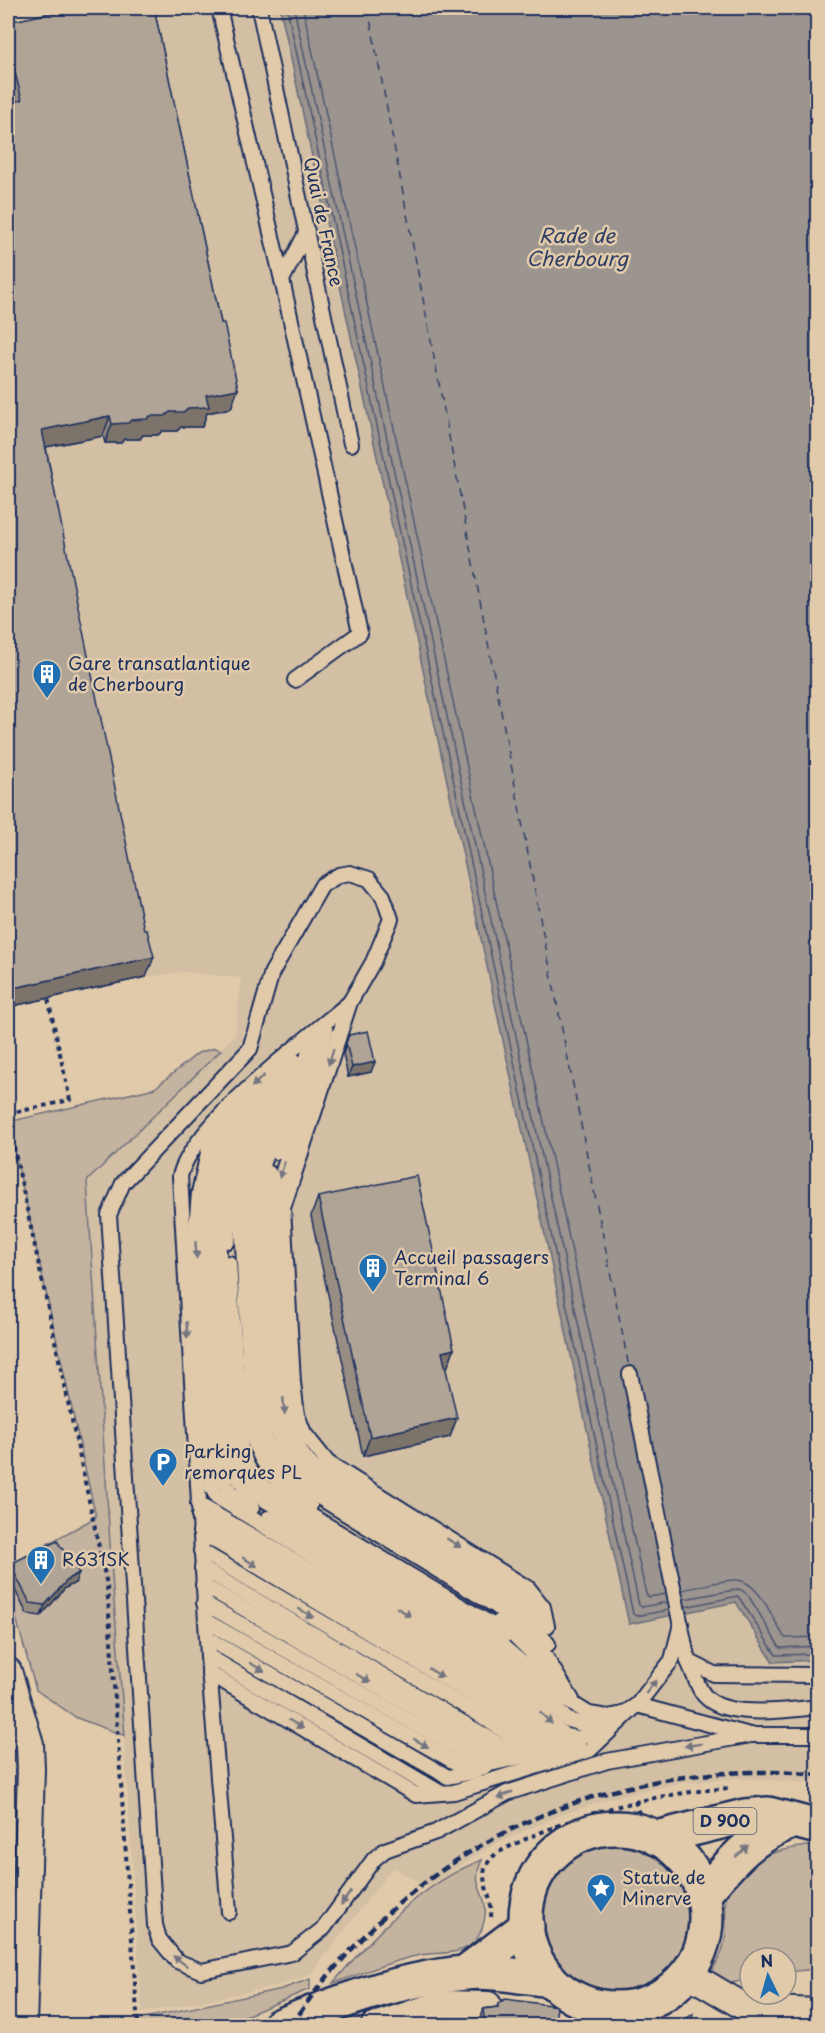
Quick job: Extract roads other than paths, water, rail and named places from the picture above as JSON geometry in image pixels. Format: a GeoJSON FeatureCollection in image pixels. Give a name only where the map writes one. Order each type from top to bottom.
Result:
{"type":"FeatureCollection","features":[{"type":"Feature","properties":{"kind":"main road","name":"D 900"},"geometry":{"type":"LineString","coordinates":[[656,1838],[745,1816],[768,1814],[806,1824]]}},
{"type":"Feature","properties":{"kind":"main road","name":"D 900"},"geometry":{"type":"LineString","coordinates":[[703,1895],[739,1852],[758,1838],[806,1824]]}},
{"type":"Feature","properties":{"kind":"main road"},"geometry":{"type":"LineString","coordinates":[[478,1963],[568,2001],[594,2005],[618,2016],[658,1997],[687,1973],[698,1955],[704,1936],[706,1916],[703,1895],[686,1861],[656,1838],[625,1829],[600,1830],[578,1837],[557,1837],[533,1885],[527,1905],[527,1926],[534,1954],[568,2001]]}},
{"type":"Feature","properties":{"kind":"main road"},"geometry":{"type":"LineString","coordinates":[[279,2025],[362,1996],[478,1963],[527,1926]]}},
{"type":"Feature","properties":{"kind":"street"},"geometry":{"type":"LineString","coordinates":[[8,1671],[30,1744],[23,2025]]}},
{"type":"Feature","properties":{"kind":"street"},"geometry":{"type":"LineString","coordinates":[[687,1973],[755,2011],[818,2012]]}},
{"type":"Feature","properties":{"kind":"street"},"geometry":{"type":"LineString","coordinates":[[374,2025],[441,2004],[488,2005]]}},
{"type":"Feature","properties":{"kind":"lane"},"geometry":{"type":"LineString","coordinates":[[219,8],[360,633],[295,680]]}},
{"type":"Feature","properties":{"kind":"lane","name":"Quai de France"},"geometry":{"type":"LineString","coordinates":[[259,8],[351,444]]}},
{"type":"Feature","properties":{"kind":"lane"},"geometry":{"type":"LineString","coordinates":[[282,280],[307,231]]}},
{"type":"Feature","properties":{"kind":"lane"},"geometry":{"type":"LineString","coordinates":[[579,1708],[535,1640],[328,1463],[304,1433],[297,1415],[292,1382],[283,1208],[350,1002],[373,962],[391,919],[389,907],[377,887],[369,879],[350,873],[339,875],[322,885],[272,972],[250,1049],[123,1183],[109,1215],[155,1925],[159,1939],[177,1961],[201,1971],[292,1953],[324,1928],[374,1859],[398,1843],[436,1832],[507,1793],[548,1778],[642,1753],[751,1735],[818,1735]]}},
{"type":"Feature","properties":{"kind":"lane"},"geometry":{"type":"LineString","coordinates":[[350,1002],[311,1046],[227,1127],[210,1190],[206,1232],[224,1481],[241,1502],[485,1681],[565,1736],[577,1738],[606,1732]]}},
{"type":"Feature","properties":{"kind":"lane"},"geometry":{"type":"LineString","coordinates":[[229,1912],[204,1603],[179,1196],[183,1163],[190,1150],[257,1080],[350,1002]]}},
{"type":"Feature","properties":{"kind":"lane"},"geometry":{"type":"LineString","coordinates":[[328,1025],[273,1207],[284,1413],[288,1428],[300,1453],[313,1467],[496,1605],[531,1652],[545,1678],[561,1697],[598,1716],[621,1719]]}},
{"type":"Feature","properties":{"kind":"lane"},"geometry":{"type":"LineString","coordinates":[[311,1046],[266,1181],[261,1205],[272,1407],[277,1434],[283,1449],[296,1468],[322,1488],[496,1605],[561,1697]]}},
{"type":"Feature","properties":{"kind":"lane"},"geometry":{"type":"LineString","coordinates":[[295,1061],[252,1203],[265,1440],[278,1465],[296,1483],[496,1605]]}},
{"type":"Feature","properties":{"kind":"lane"},"geometry":{"type":"LineString","coordinates":[[274,1081],[240,1205],[253,1437],[257,1452],[273,1479],[304,1502],[537,1628],[553,1653]]}},
{"type":"Feature","properties":{"kind":"lane"},"geometry":{"type":"LineString","coordinates":[[260,1095],[232,1186],[227,1228],[244,1461],[258,1483],[270,1491],[496,1605]]}},
{"type":"Feature","properties":{"kind":"lane"},"geometry":{"type":"LineString","coordinates":[[244,1111],[221,1184],[218,1217],[232,1470],[248,1490],[496,1605]]}},
{"type":"Feature","properties":{"kind":"lane"},"geometry":{"type":"LineString","coordinates":[[630,1374],[688,1661],[704,1695],[721,1705],[759,1712],[818,1707]]}},
{"type":"Feature","properties":{"kind":"lane"},"geometry":{"type":"LineString","coordinates":[[199,1510],[485,1681],[555,1743],[586,1742]]}},
{"type":"Feature","properties":{"kind":"lane"},"geometry":{"type":"LineString","coordinates":[[200,1532],[485,1681],[546,1750]]}},
{"type":"Feature","properties":{"kind":"lane"},"geometry":{"type":"LineString","coordinates":[[201,1551],[568,1720],[582,1724],[621,1719]]}},
{"type":"Feature","properties":{"kind":"lane"},"geometry":{"type":"LineString","coordinates":[[202,1568],[467,1731],[499,1755],[526,1756]]}},
{"type":"Feature","properties":{"kind":"lane"},"geometry":{"type":"LineString","coordinates":[[203,1585],[467,1731],[516,1751],[546,1750]]}},
{"type":"Feature","properties":{"kind":"lane"},"geometry":{"type":"LineString","coordinates":[[496,1605],[529,1589],[537,1599],[547,1626],[560,1680]]}},
{"type":"Feature","properties":{"kind":"lane"},"geometry":{"type":"LineString","coordinates":[[204,1603],[459,1757],[509,1760]]}},
{"type":"Feature","properties":{"kind":"lane"},"geometry":{"type":"LineString","coordinates":[[207,1638],[448,1777],[473,1772],[490,1764],[586,1742],[606,1732],[637,1705],[672,1660],[680,1620]]}},
{"type":"Feature","properties":{"kind":"lane"},"geometry":{"type":"LineString","coordinates":[[206,1621],[459,1757],[490,1764]]}},
{"type":"Feature","properties":{"kind":"lane"},"geometry":{"type":"LineString","coordinates":[[208,1656],[441,1793]]}},
{"type":"Feature","properties":{"kind":"lane"},"geometry":{"type":"LineString","coordinates":[[688,1661],[714,1674],[818,1675]]}},
{"type":"Feature","properties":{"kind":"lane"},"geometry":{"type":"LineString","coordinates":[[209,1673],[416,1795],[453,1792],[577,1755],[601,1743],[621,1719]]}},
{"type":"Feature","properties":{"kind":"lane"},"geometry":{"type":"LineString","coordinates":[[485,1681],[524,1744],[546,1750]]}},
{"type":"Feature","properties":{"kind":"lane"},"geometry":{"type":"LineString","coordinates":[[698,1683],[818,1683]]}},
{"type":"Feature","properties":{"kind":"lane"},"geometry":{"type":"LineString","coordinates":[[637,1705],[751,1735]]}},
{"type":"Feature","properties":{"kind":"water","name":"Rade de Cherbourg"},"geometry":{"type":"Polygon","coordinates":[[[280,8],[817,8],[817,1660],[773,1662],[736,1602],[629,1624],[280,8]]]}},
{"type":"Feature","properties":{"kind":"railway"},"geometry":{"type":"LineString","coordinates":[[292,2026],[312,1996],[335,1968],[398,1904],[449,1865],[504,1833],[563,1807],[624,1788],[688,1776],[753,1772],[818,1775]]}},
{"type":"Feature","properties":{"kind":"place","name":"Gare transatlantique de Cherbourg"},"geometry":{"type":"Point","coordinates":[47,700]}},
{"type":"Feature","properties":{"kind":"place","name":"Accueil passagers Terminal 6"},"geometry":{"type":"Point","coordinates":[373,1294]}},
{"type":"Feature","properties":{"kind":"place","name":"Parking remorques PL"},"geometry":{"type":"Point","coordinates":[163,1488]}},
{"type":"Feature","properties":{"kind":"place","name":"R631SK"},"geometry":{"type":"Point","coordinates":[41,1586]}},
{"type":"Feature","properties":{"kind":"place","name":"Statue de Minerve"},"geometry":{"type":"Point","coordinates":[601,1914]}}]}
